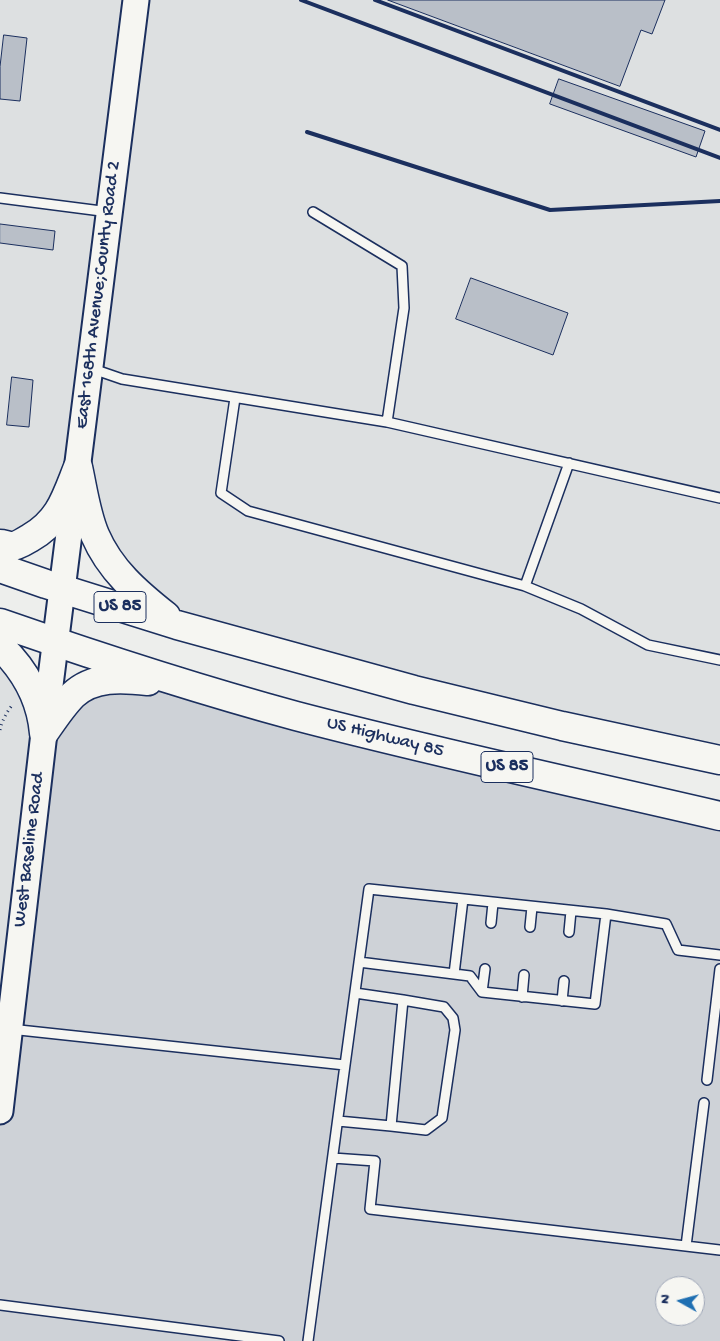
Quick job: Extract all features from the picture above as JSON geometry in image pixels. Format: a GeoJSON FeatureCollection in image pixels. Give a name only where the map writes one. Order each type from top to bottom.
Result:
{"type":"FeatureCollection","features":[{"type":"Feature","properties":{"kind":"highway"},"geometry":{"type":"LineString","coordinates":[[0,544],[12,546],[38,533],[46,526],[62,506],[78,467]]}},
{"type":"Feature","properties":{"kind":"highway"},"geometry":{"type":"LineString","coordinates":[[78,467],[94,534],[109,560],[129,585],[177,625]]}},
{"type":"Feature","properties":{"kind":"highway","name":"US 85"},"geometry":{"type":"LineString","coordinates":[[0,568],[177,625],[414,690],[553,724],[720,760]]}},
{"type":"Feature","properties":{"kind":"highway","name":"US 85"},"geometry":{"type":"LineString","coordinates":[[0,623],[56,642]]}},
{"type":"Feature","properties":{"kind":"highway","name":"US Highway 85"},"geometry":{"type":"LineString","coordinates":[[56,642],[190,685],[295,715],[491,764],[720,816]]}},
{"type":"Feature","properties":{"kind":"highway"},"geometry":{"type":"LineString","coordinates":[[0,646],[11,657],[33,690],[42,715],[44,732]]}},
{"type":"Feature","properties":{"kind":"highway"},"geometry":{"type":"LineString","coordinates":[[44,732],[72,696],[96,682],[122,679],[190,685]]}},
{"type":"Feature","properties":{"kind":"main road","name":"East 168th Avenue;County Road 2"},"geometry":{"type":"LineString","coordinates":[[62,589],[136,0]]}},
{"type":"Feature","properties":{"kind":"main road","name":"West Baseline Road"},"geometry":{"type":"LineString","coordinates":[[0,1111],[62,589]]}},
{"type":"Feature","properties":{"kind":"lane"},"geometry":{"type":"LineString","coordinates":[[0,198],[109,212]]}},
{"type":"Feature","properties":{"kind":"lane"},"geometry":{"type":"LineString","coordinates":[[313,212],[402,266],[404,308],[386,422]]}},
{"type":"Feature","properties":{"kind":"lane"},"geometry":{"type":"LineString","coordinates":[[90,368],[122,379],[386,422],[720,498]]}},
{"type":"Feature","properties":{"kind":"lane"},"geometry":{"type":"LineString","coordinates":[[235,398],[221,493],[248,511],[525,586],[582,609],[648,645],[720,660]]}},
{"type":"Feature","properties":{"kind":"lane"},"geometry":{"type":"LineString","coordinates":[[525,586],[569,463]]}},
{"type":"Feature","properties":{"kind":"lane"},"geometry":{"type":"LineString","coordinates":[[308,1341],[370,889],[606,914],[666,924],[678,950],[720,955]]}},
{"type":"Feature","properties":{"kind":"lane"},"geometry":{"type":"LineString","coordinates":[[454,974],[463,900]]}},
{"type":"Feature","properties":{"kind":"lane"},"geometry":{"type":"LineString","coordinates":[[491,923],[493,903]]}},
{"type":"Feature","properties":{"kind":"lane"},"geometry":{"type":"LineString","coordinates":[[530,927],[532,906]]}},
{"type":"Feature","properties":{"kind":"lane"},"geometry":{"type":"LineString","coordinates":[[569,932],[572,911]]}},
{"type":"Feature","properties":{"kind":"lane"},"geometry":{"type":"LineString","coordinates":[[360,962],[470,976],[482,992],[595,1004],[606,914]]}},
{"type":"Feature","properties":{"kind":"lane"},"geometry":{"type":"LineString","coordinates":[[482,992],[485,969]]}},
{"type":"Feature","properties":{"kind":"lane"},"geometry":{"type":"LineString","coordinates":[[707,1080],[720,969]]}},
{"type":"Feature","properties":{"kind":"lane"},"geometry":{"type":"LineString","coordinates":[[522,996],[524,975]]}},
{"type":"Feature","properties":{"kind":"lane"},"geometry":{"type":"LineString","coordinates":[[562,1000],[564,981]]}},
{"type":"Feature","properties":{"kind":"lane"},"geometry":{"type":"LineString","coordinates":[[338,1122],[426,1130],[442,1118],[456,1030],[453,1018],[444,1007],[355,993]]}},
{"type":"Feature","properties":{"kind":"lane"},"geometry":{"type":"LineString","coordinates":[[390,1126],[404,1000]]}},
{"type":"Feature","properties":{"kind":"lane"},"geometry":{"type":"LineString","coordinates":[[10,1028],[345,1064]]}},
{"type":"Feature","properties":{"kind":"lane"},"geometry":{"type":"LineString","coordinates":[[686,1246],[704,1103]]}},
{"type":"Feature","properties":{"kind":"lane"},"geometry":{"type":"LineString","coordinates":[[333,1158],[375,1161],[370,1209],[720,1250]]}},
{"type":"Feature","properties":{"kind":"lane"},"geometry":{"type":"LineString","coordinates":[[0,1304],[280,1341]]}},
{"type":"Feature","properties":{"kind":"shaded area"},"geometry":{"type":"Polygon","coordinates":[[[0,0],[720,0],[720,760],[177,625],[62,506],[0,544],[0,0]]]}},
{"type":"Feature","properties":{"kind":"shaded area"},"geometry":{"type":"Polygon","coordinates":[[[0,646],[35,695],[0,1111],[0,646]]]}},
{"type":"Feature","properties":{"kind":"shaded area"},"geometry":{"type":"Polygon","coordinates":[[[122,679],[720,816],[720,1341],[0,1341],[0,1111],[44,733],[64,705],[122,679]]]}},
{"type":"Feature","properties":{"kind":"building"},"geometry":{"type":"Polygon","coordinates":[[[388,0],[665,0],[652,34],[641,30],[620,86],[388,0]]]}},
{"type":"Feature","properties":{"kind":"building"},"geometry":{"type":"Polygon","coordinates":[[[4,35],[27,38],[20,101],[0,99],[0,67],[4,35]]]}},
{"type":"Feature","properties":{"kind":"building"},"geometry":{"type":"Polygon","coordinates":[[[559,79],[705,131],[696,157],[550,104],[559,79]]]}},
{"type":"Feature","properties":{"kind":"building"},"geometry":{"type":"Polygon","coordinates":[[[0,224],[55,231],[53,250],[0,243],[0,224]]]}},
{"type":"Feature","properties":{"kind":"building"},"geometry":{"type":"Polygon","coordinates":[[[471,278],[568,313],[553,355],[456,319],[471,278]]]}},
{"type":"Feature","properties":{"kind":"building"},"geometry":{"type":"Polygon","coordinates":[[[12,377],[33,380],[29,427],[7,425],[12,377]]]}},
{"type":"Feature","properties":{"kind":"railway"},"geometry":{"type":"LineString","coordinates":[[301,0],[720,158]]}},
{"type":"Feature","properties":{"kind":"railway"},"geometry":{"type":"LineString","coordinates":[[375,0],[720,130]]}},
{"type":"Feature","properties":{"kind":"railway"},"geometry":{"type":"LineString","coordinates":[[307,132],[550,210],[720,201]]}}]}
